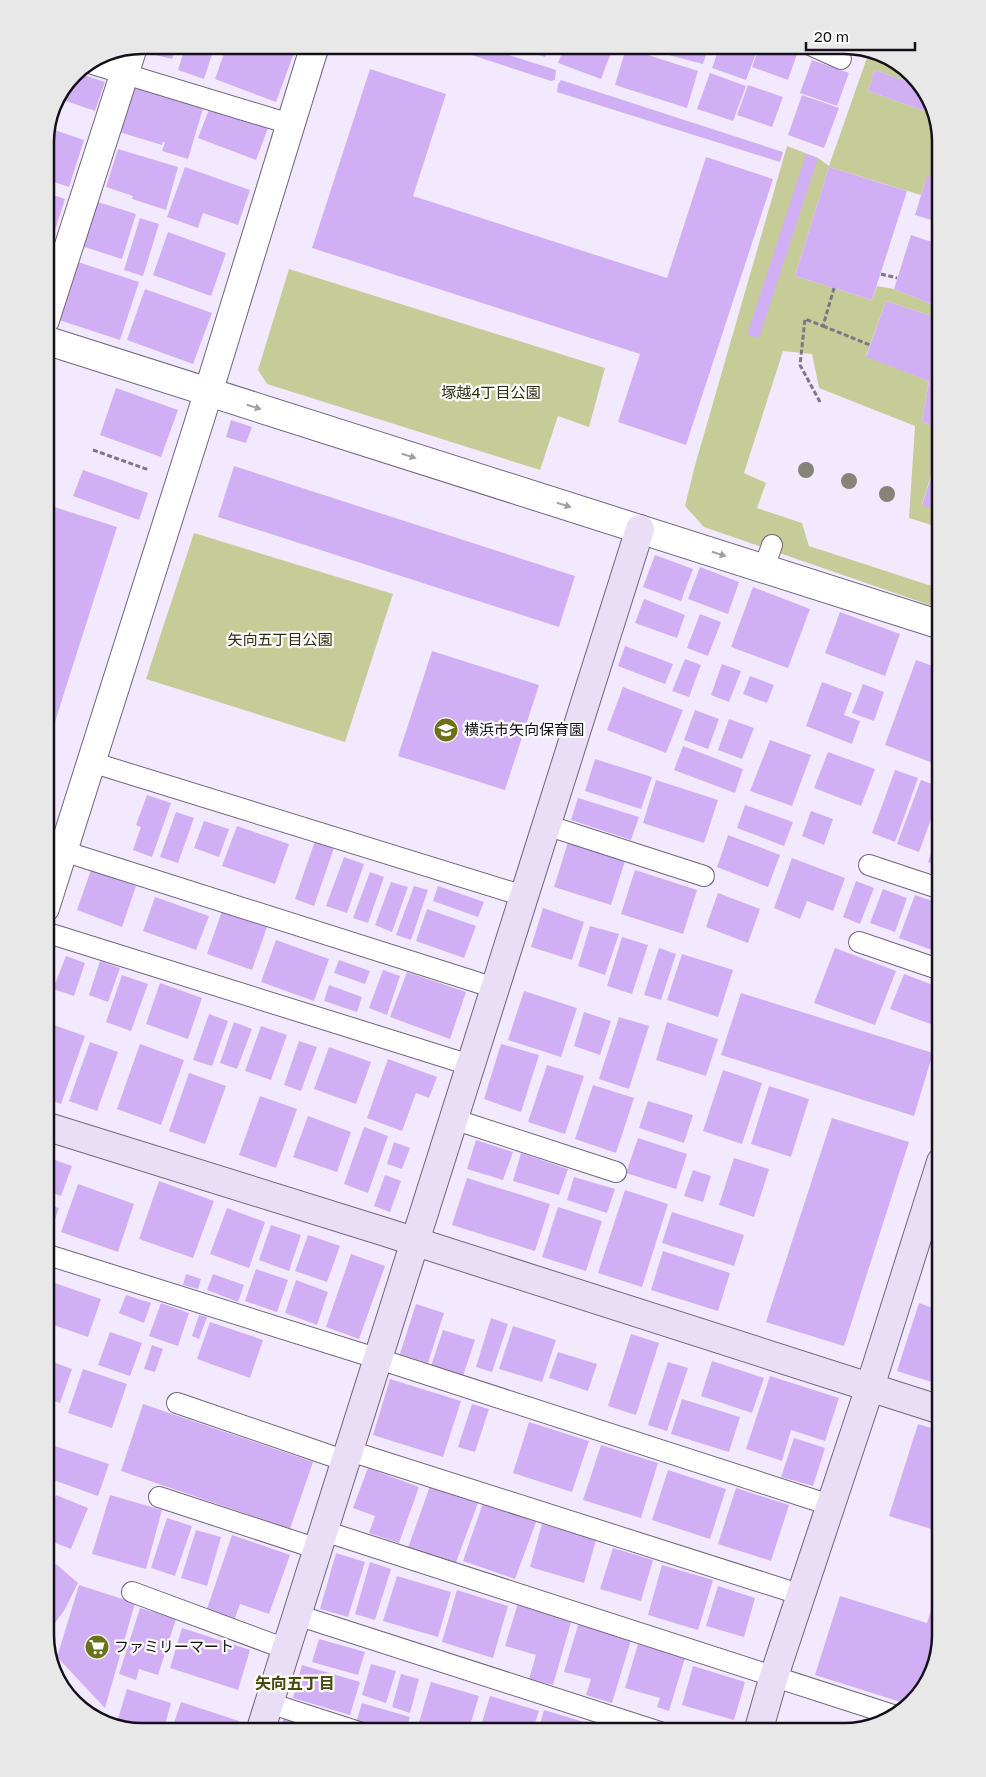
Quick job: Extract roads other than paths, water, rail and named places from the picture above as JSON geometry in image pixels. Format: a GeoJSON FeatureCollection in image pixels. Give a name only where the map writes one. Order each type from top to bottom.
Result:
{"type":"FeatureCollection","features":[{"type":"Feature","properties":{"kind":"street"},"geometry":{"type":"LineString","coordinates":[[54,292],[130,54]]}},
{"type":"Feature","properties":{"kind":"street"},"geometry":{"type":"LineString","coordinates":[[54,880],[312,54]]}},
{"type":"Feature","properties":{"kind":"street"},"geometry":{"type":"LineString","coordinates":[[54,343],[640,529],[768,557],[932,621]]}},
{"type":"Feature","properties":{"kind":"street"},"geometry":{"type":"LineString","coordinates":[[263,1723],[640,529]]}},
{"type":"Feature","properties":{"kind":"street"},"geometry":{"type":"LineString","coordinates":[[54,1129],[932,1407]]}},
{"type":"Feature","properties":{"kind":"street"},"geometry":{"type":"LineString","coordinates":[[761,1723],[774,1676],[870,1387],[932,1191]]}},
{"type":"Feature","properties":{"kind":"lane"},"geometry":{"type":"LineString","coordinates":[[830,54],[841,59]]}},
{"type":"Feature","properties":{"kind":"lane"},"geometry":{"type":"LineString","coordinates":[[98,66],[290,124]]}},
{"type":"Feature","properties":{"kind":"lane"},"geometry":{"type":"LineString","coordinates":[[91,762],[524,896]]}},
{"type":"Feature","properties":{"kind":"lane"},"geometry":{"type":"LineString","coordinates":[[546,825],[704,876]]}},
{"type":"Feature","properties":{"kind":"lane"},"geometry":{"type":"LineString","coordinates":[[63,851],[495,988]]}},
{"type":"Feature","properties":{"kind":"lane"},"geometry":{"type":"LineString","coordinates":[[869,865],[932,885]]}},
{"type":"Feature","properties":{"kind":"lane"},"geometry":{"type":"LineString","coordinates":[[54,935],[470,1065]]}},
{"type":"Feature","properties":{"kind":"lane"},"geometry":{"type":"LineString","coordinates":[[859,942],[932,967]]}},
{"type":"Feature","properties":{"kind":"lane"},"geometry":{"type":"LineString","coordinates":[[453,1119],[616,1172]]}},
{"type":"Feature","properties":{"kind":"lane"},"geometry":{"type":"LineString","coordinates":[[54,1257],[379,1359],[830,1506]]}},
{"type":"Feature","properties":{"kind":"lane"},"geometry":{"type":"LineString","coordinates":[[177,1403],[802,1594]]}},
{"type":"Feature","properties":{"kind":"lane"},"geometry":{"type":"LineString","coordinates":[[159,1497],[321,1540],[774,1676],[885,1713]]}},
{"type":"Feature","properties":{"kind":"lane"},"geometry":{"type":"LineString","coordinates":[[132,1592],[286,1649]]}},
{"type":"Feature","properties":{"kind":"lane"},"geometry":{"type":"LineString","coordinates":[[297,1616],[632,1723]]}},
{"type":"Feature","properties":{"kind":"lane"},"geometry":{"type":"LineString","coordinates":[[269,1703],[331,1723]]}},
{"type":"Feature","properties":{"kind":"place","name":"横浜市矢向保育園"},"geometry":{"type":"Point","coordinates":[446,730]}},
{"type":"Feature","properties":{"kind":"place","name":"ファミリーマート"},"geometry":{"type":"Point","coordinates":[97,1647]}},
{"type":"Feature","properties":{"kind":"district","name":"矢向五丁目"},"geometry":{"type":"Point","coordinates":[295,1683]}},
{"type":"Feature","properties":{"kind":"park label","name":"塚越4丁目公園"},"geometry":{"type":"Point","coordinates":[491,393]}},
{"type":"Feature","properties":{"kind":"park label","name":"矢向五丁目公園"},"geometry":{"type":"Point","coordinates":[280,640]}}]}
